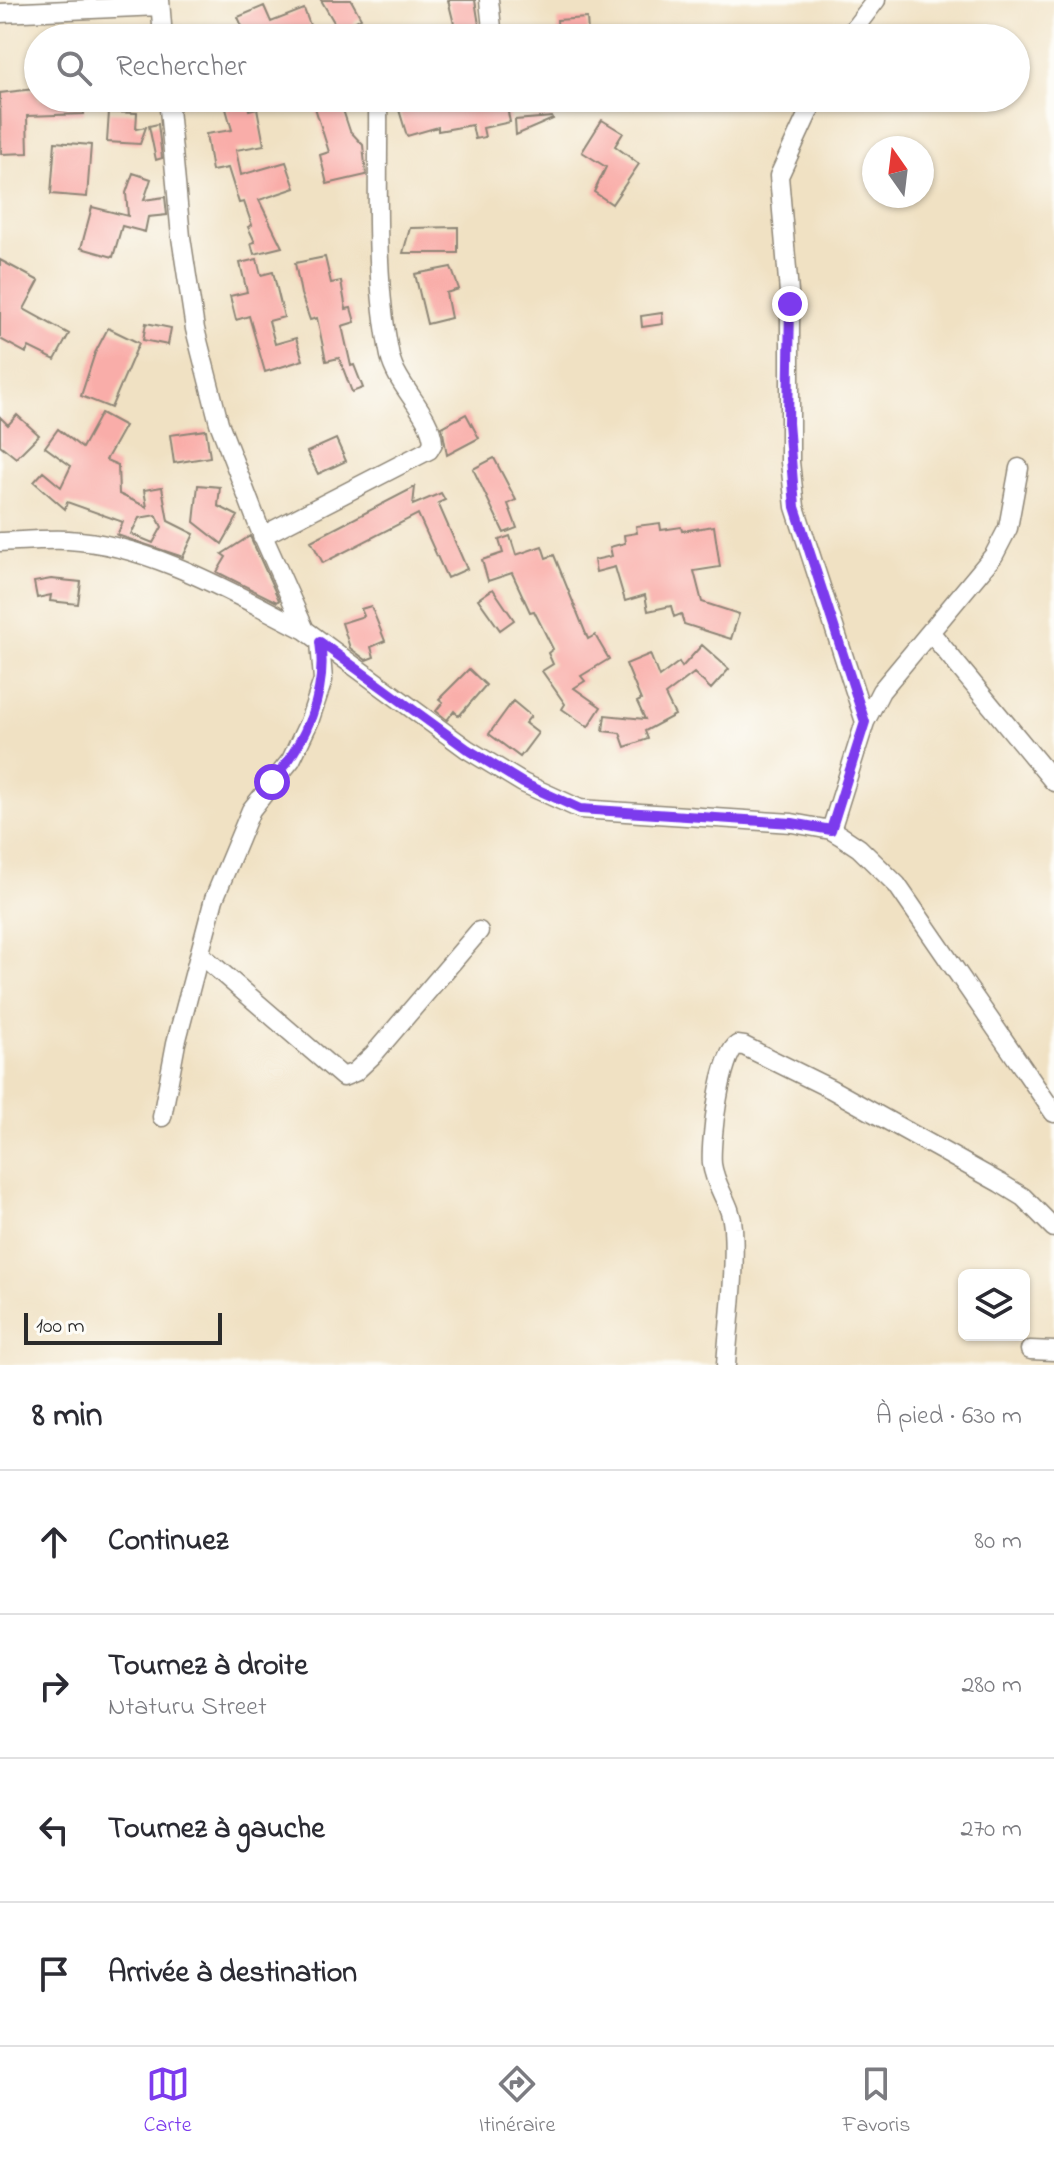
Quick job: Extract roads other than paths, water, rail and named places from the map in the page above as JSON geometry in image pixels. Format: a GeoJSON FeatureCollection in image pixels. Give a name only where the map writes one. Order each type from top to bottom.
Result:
{"type":"FeatureCollection","features":[{"type":"Feature","properties":{"kind":"street"},"geometry":{"type":"LineString","coordinates":[[489,0],[492,24]]}},
{"type":"Feature","properties":{"kind":"street"},"geometry":{"type":"LineString","coordinates":[[858,24],[876,0]]}},
{"type":"Feature","properties":{"kind":"street"},"geometry":{"type":"LineString","coordinates":[[0,13],[160,3],[162,24]]}},
{"type":"Feature","properties":{"kind":"street"},"geometry":{"type":"LineString","coordinates":[[162,1117],[176,1043],[214,899],[251,810],[291,760],[309,722],[323,680],[312,636],[262,536],[219,423],[195,329],[181,237],[169,112]]}},
{"type":"Feature","properties":{"kind":"street"},"geometry":{"type":"LineString","coordinates":[[262,536],[429,450],[433,443],[430,430],[398,380],[389,352],[379,255],[378,112]]}},
{"type":"Feature","properties":{"kind":"street"},"geometry":{"type":"LineString","coordinates":[[809,112],[779,176],[790,304],[790,462],[795,507],[865,722]]}},
{"type":"Feature","properties":{"kind":"street"},"geometry":{"type":"LineString","coordinates":[[831,830],[865,722],[881,691],[994,555],[1008,528],[1019,468]]}},
{"type":"Feature","properties":{"kind":"street"},"geometry":{"type":"LineString","coordinates":[[0,542],[71,540],[141,555],[188,572],[312,636],[467,749],[523,783],[580,809],[792,823],[831,830],[859,848],[897,885],[1054,1113]]}},
{"type":"Feature","properties":{"kind":"street"},"geometry":{"type":"LineString","coordinates":[[931,633],[1054,782]]}},
{"type":"Feature","properties":{"kind":"street"},"geometry":{"type":"LineString","coordinates":[[200,954],[343,1077],[355,1072],[373,1055],[479,931]]}},
{"type":"Feature","properties":{"kind":"street"},"geometry":{"type":"LineString","coordinates":[[726,1365],[733,1227],[729,1203],[717,1183],[713,1145],[725,1058],[737,1045],[831,1089],[1000,1183],[1023,1197],[1054,1228]]}},
{"type":"Feature","properties":{"kind":"street"},"geometry":{"type":"LineString","coordinates":[[1030,1350],[1054,1351]]}}]}
